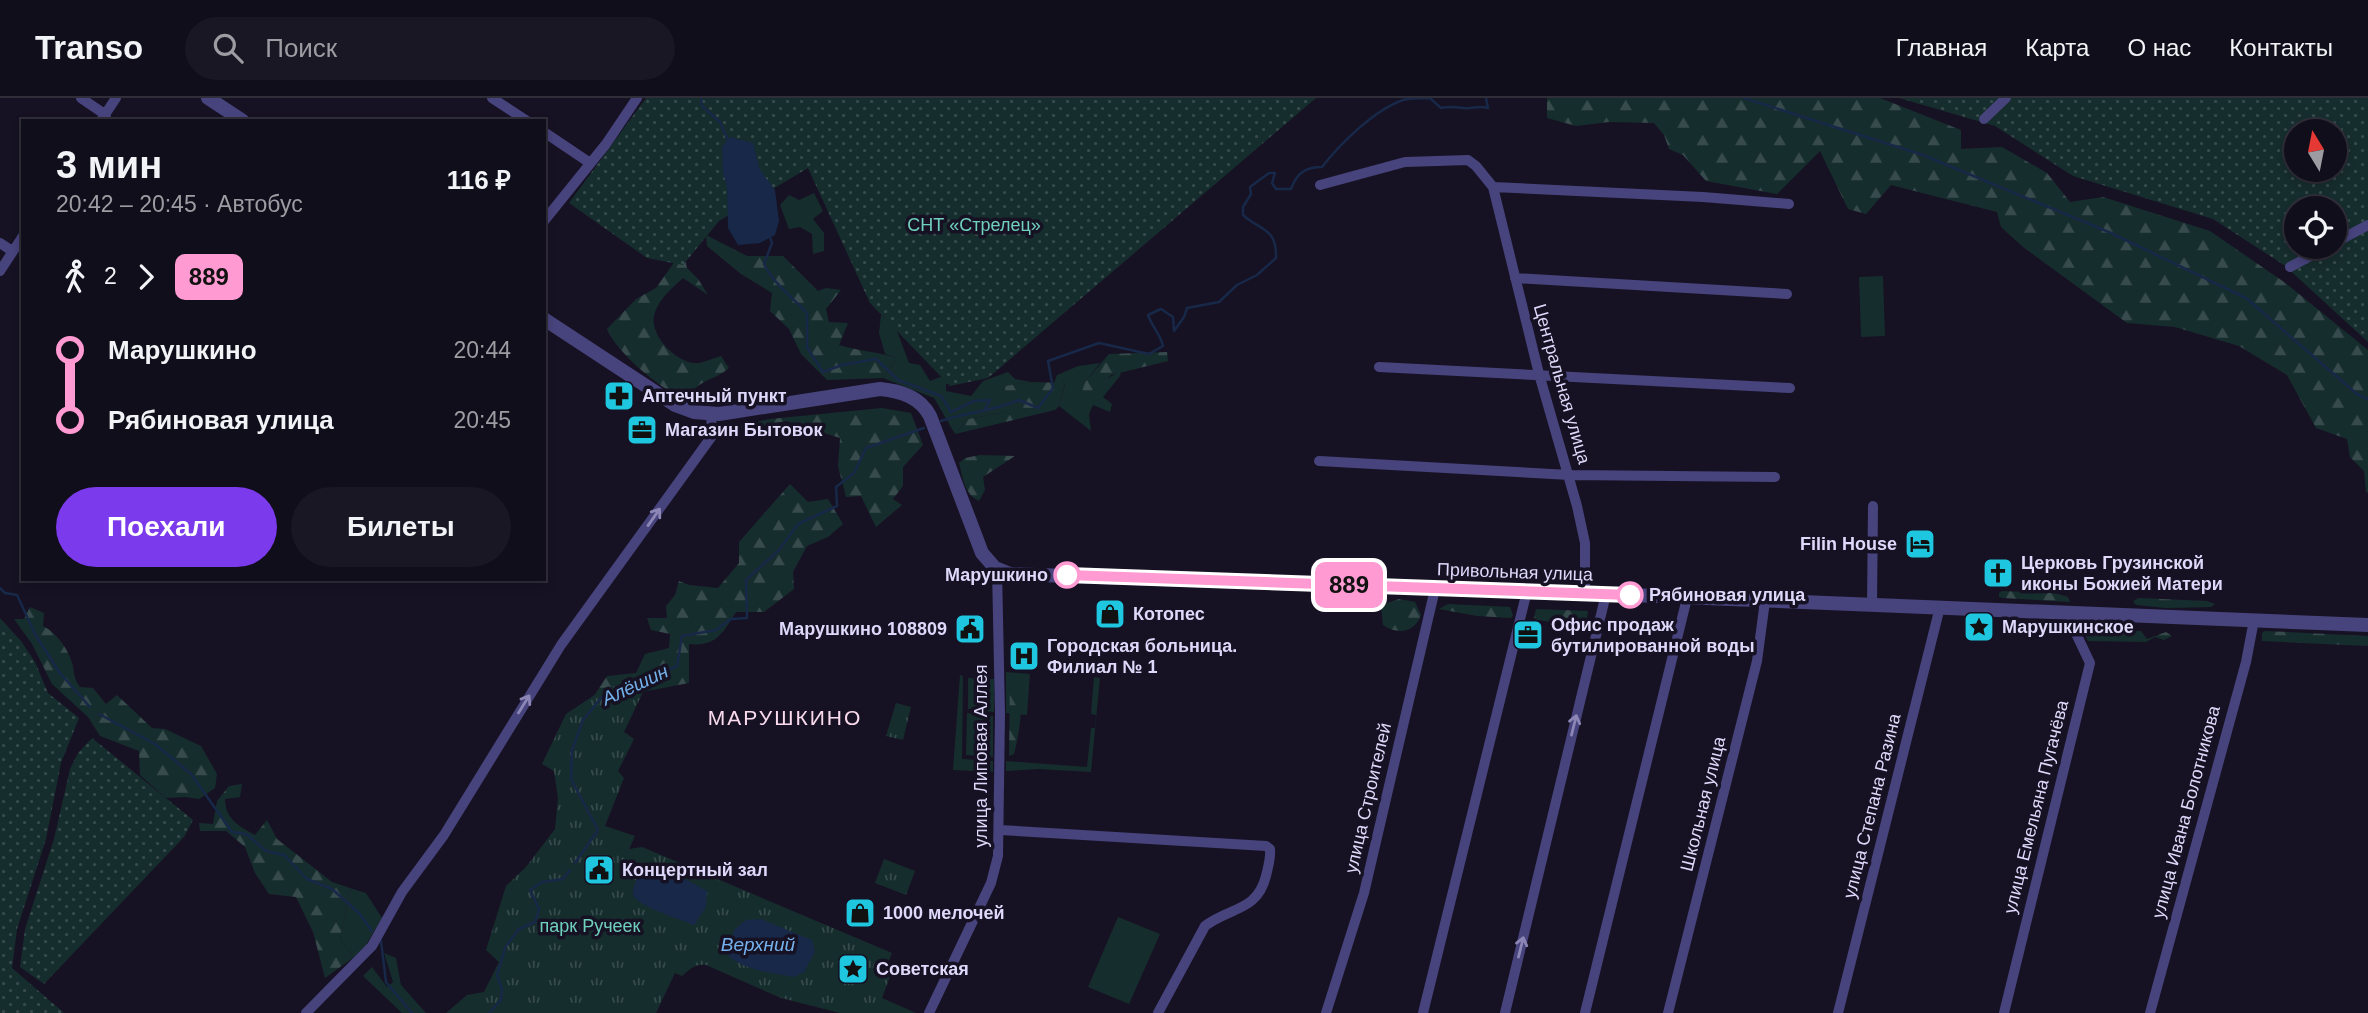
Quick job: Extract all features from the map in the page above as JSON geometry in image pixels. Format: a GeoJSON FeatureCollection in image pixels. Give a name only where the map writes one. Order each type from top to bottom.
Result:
{"type":"FeatureCollection","features":[{"type":"Feature","properties":{"kind":"street"},"geometry":{"type":"LineString","coordinates":[[81,98],[104,118],[116,98]]}},
{"type":"Feature","properties":{"kind":"street"},"geometry":{"type":"LineString","coordinates":[[208,98],[240,119]]}},
{"type":"Feature","properties":{"kind":"street"},"geometry":{"type":"LineString","coordinates":[[492,98],[524,119]]}},
{"type":"Feature","properties":{"kind":"street"},"geometry":{"type":"LineString","coordinates":[[546,218],[637,98]]}},
{"type":"Feature","properties":{"kind":"street"},"geometry":{"type":"LineString","coordinates":[[1984,119],[2006,98]]}},
{"type":"Feature","properties":{"kind":"street"},"geometry":{"type":"LineString","coordinates":[[546,133],[590,163]]}},
{"type":"Feature","properties":{"kind":"street"},"geometry":{"type":"LineString","coordinates":[[1320,184],[1405,162],[1468,160],[1493,187],[1788,204]]}},
{"type":"Feature","properties":{"kind":"street","name":"Центральная улица"},"geometry":{"type":"LineString","coordinates":[[1493,187],[1539,374],[1570,475],[1586,543],[1586,593]]}},
{"type":"Feature","properties":{"kind":"street"},"geometry":{"type":"LineString","coordinates":[[2347,236],[2368,225]]}},
{"type":"Feature","properties":{"kind":"street"},"geometry":{"type":"LineString","coordinates":[[0,271],[21,239]]}},
{"type":"Feature","properties":{"kind":"street"},"geometry":{"type":"LineString","coordinates":[[0,243],[12,251]]}},
{"type":"Feature","properties":{"kind":"street"},"geometry":{"type":"LineString","coordinates":[[2290,267],[2305,259]]}},
{"type":"Feature","properties":{"kind":"street"},"geometry":{"type":"LineString","coordinates":[[1515,278],[1787,294]]}},
{"type":"Feature","properties":{"kind":"street"},"geometry":{"type":"LineString","coordinates":[[546,320],[675,405],[694,412],[711,414],[880,389],[906,395],[921,403],[938,436],[976,541],[985,558],[997,569]]}},
{"type":"Feature","properties":{"kind":"street"},"geometry":{"type":"LineString","coordinates":[[1379,367],[1790,388]]}},
{"type":"Feature","properties":{"kind":"street"},"geometry":{"type":"LineString","coordinates":[[306,1013],[372,946],[402,892],[444,835],[561,645],[599,596],[712,436],[711,414]]}},
{"type":"Feature","properties":{"kind":"street"},"geometry":{"type":"LineString","coordinates":[[1319,461],[1570,475],[1774,477]]}},
{"type":"Feature","properties":{"kind":"street"},"geometry":{"type":"LineString","coordinates":[[1871,605],[1873,506]]}},
{"type":"Feature","properties":{"kind":"street","name":"Привольная улица"},"geometry":{"type":"LineString","coordinates":[[997,569],[1013,574],[1586,593],[2368,625]]}},
{"type":"Feature","properties":{"kind":"street","name":"улица Липовая Аллея"},"geometry":{"type":"LineString","coordinates":[[929,1013],[990,883],[998,856],[997,569]]}},
{"type":"Feature","properties":{"kind":"street","name":"улица Строителей"},"geometry":{"type":"LineString","coordinates":[[1326,1013],[1364,892],[1435,589]]}},
{"type":"Feature","properties":{"kind":"street"},"geometry":{"type":"LineString","coordinates":[[1423,1013],[1527,591]]}},
{"type":"Feature","properties":{"kind":"street"},"geometry":{"type":"LineString","coordinates":[[1505,1013],[1606,594]]}},
{"type":"Feature","properties":{"kind":"street"},"geometry":{"type":"LineString","coordinates":[[1585,1013],[1687,598]]}},
{"type":"Feature","properties":{"kind":"street","name":"Школьная улица"},"geometry":{"type":"LineString","coordinates":[[1668,1013],[1756,661],[1765,601]]}},
{"type":"Feature","properties":{"kind":"street","name":"улица Степана Разина"},"geometry":{"type":"LineString","coordinates":[[1838,1013],[1940,607]]}},
{"type":"Feature","properties":{"kind":"street","name":"улица Емельяна Пугачёва"},"geometry":{"type":"LineString","coordinates":[[2004,1013],[2090,663],[2072,625],[2071,613]]}},
{"type":"Feature","properties":{"kind":"street","name":"улица Ивана Болотникова"},"geometry":{"type":"LineString","coordinates":[[2150,1013],[2246,662],[2254,620]]}},
{"type":"Feature","properties":{"kind":"street"},"geometry":{"type":"LineString","coordinates":[[1000,830],[1229,843],[1266,846],[1270,849],[1263,886],[1255,900],[1205,926],[1158,1013]]}},
{"type":"Feature","properties":{"kind":"green space","name":"СНТ «Стрелец»"},"geometry":{"type":"Polygon","coordinates":[[[646,98],[1316,98],[988,378],[950,386],[870,303],[808,168],[719,221],[683,265],[647,258],[569,203],[646,98]]]}},
{"type":"Feature","properties":{"kind":"green space"},"geometry":{"type":"Polygon","coordinates":[[[1547,98],[1880,98],[1961,130],[1961,149],[2002,147],[2047,173],[2070,202],[2103,197],[2210,231],[2284,282],[2368,350],[2368,493],[2364,471],[2350,457],[2347,439],[2316,428],[2287,375],[2239,346],[2175,327],[2127,323],[2023,247],[2001,227],[1997,212],[1891,185],[1866,214],[1848,209],[1820,151],[1777,194],[1706,181],[1683,155],[1669,149],[1664,135],[1654,123],[1609,122],[1576,126],[1547,118],[1547,98]]]}},
{"type":"Feature","properties":{"kind":"green space"},"geometry":{"type":"Polygon","coordinates":[[[1899,98],[2368,98],[2368,342],[2284,265],[2213,219],[2073,176],[1995,126],[1899,98]]]}},
{"type":"Feature","properties":{"kind":"green space"},"geometry":{"type":"Polygon","coordinates":[[[814,193],[823,211],[813,219],[824,233],[824,251],[813,254],[812,234],[800,227],[789,229],[780,205],[789,195],[799,200],[814,193]]]}},
{"type":"Feature","properties":{"kind":"green space"},"geometry":{"type":"Polygon","coordinates":[[[706,235],[747,256],[783,256],[818,291],[826,288],[841,290],[826,309],[829,322],[848,323],[839,345],[897,358],[883,378],[827,380],[801,354],[789,329],[770,311],[772,293],[741,274],[707,246],[706,235]]]}},
{"type":"Feature","properties":{"kind":"green space"},"geometry":{"type":"Polygon","coordinates":[[[683,250],[687,268],[708,295],[683,278],[657,307],[655,329],[664,345],[686,361],[700,363],[721,356],[729,368],[694,389],[701,400],[718,399],[720,405],[688,400],[662,386],[629,359],[607,329],[636,299],[656,288],[683,250]]]}},
{"type":"Feature","properties":{"kind":"green space"},"geometry":{"type":"Polygon","coordinates":[[[1883,276],[1885,336],[1861,337],[1859,277],[1883,276]]]}},
{"type":"Feature","properties":{"kind":"green space"},"geometry":{"type":"Polygon","coordinates":[[[881,315],[896,328],[909,363],[920,365],[930,381],[943,376],[961,379],[946,384],[946,391],[971,396],[983,381],[1008,372],[1015,379],[1032,382],[1006,386],[1006,412],[968,419],[955,434],[934,398],[883,378],[897,358],[885,354],[879,333],[881,315]]]}},
{"type":"Feature","properties":{"kind":"green space"},"geometry":{"type":"Polygon","coordinates":[[[1167,352],[1168,361],[1111,375],[1090,399],[1078,404],[1085,382],[1109,354],[1167,352]]]}},
{"type":"Feature","properties":{"kind":"green space"},"geometry":{"type":"Polygon","coordinates":[[[1100,363],[1085,382],[1079,404],[1109,378],[1121,372],[1103,397],[1112,404],[1110,412],[1093,405],[1089,414],[1091,431],[1059,406],[1065,384],[1054,383],[1057,375],[1078,366],[1100,363]]]}},
{"type":"Feature","properties":{"kind":"green space"},"geometry":{"type":"Polygon","coordinates":[[[1032,382],[1065,383],[1059,406],[1055,410],[955,434],[968,419],[1006,412],[1005,386],[1032,382]]]}},
{"type":"Feature","properties":{"kind":"green space"},"geometry":{"type":"Polygon","coordinates":[[[882,408],[911,413],[923,445],[903,467],[903,486],[893,499],[902,505],[876,527],[861,496],[846,497],[838,466],[840,438],[786,421],[738,431],[737,426],[770,419],[882,408]]]}},
{"type":"Feature","properties":{"kind":"green space"},"geometry":{"type":"Polygon","coordinates":[[[980,455],[1015,456],[983,477],[985,490],[979,501],[967,490],[959,463],[965,458],[980,455]]]}},
{"type":"Feature","properties":{"kind":"green space"},"geometry":{"type":"Polygon","coordinates":[[[790,484],[808,502],[828,499],[843,524],[828,537],[807,546],[793,572],[794,589],[764,612],[736,612],[723,632],[712,641],[689,644],[689,683],[590,702],[607,676],[636,673],[645,654],[669,648],[670,634],[651,630],[647,618],[667,618],[666,606],[675,595],[679,581],[689,585],[718,588],[739,563],[739,542],[790,484]]]}},
{"type":"Feature","properties":{"kind":"green space"},"geometry":{"type":"Polygon","coordinates":[[[2002,591],[2055,593],[2068,597],[2070,602],[2003,598],[1999,597],[2002,591]]]}},
{"type":"Feature","properties":{"kind":"green space"},"geometry":{"type":"Polygon","coordinates":[[[2139,598],[2207,601],[2215,604],[2211,607],[2165,608],[2136,605],[2133,601],[2139,598]]]}},
{"type":"Feature","properties":{"kind":"green space"},"geometry":{"type":"Polygon","coordinates":[[[1399,599],[1415,602],[1421,615],[1414,626],[1400,631],[1383,625],[1381,605],[1399,599]]]}},
{"type":"Feature","properties":{"kind":"green space"},"geometry":{"type":"Polygon","coordinates":[[[1448,604],[1510,607],[1513,615],[1511,618],[1477,616],[1439,609],[1448,604]]]}},
{"type":"Feature","properties":{"kind":"green space"},"geometry":{"type":"Polygon","coordinates":[[[30,607],[44,613],[43,626],[58,638],[65,648],[80,687],[93,688],[106,704],[117,695],[152,728],[165,729],[201,746],[217,774],[215,788],[199,799],[166,798],[140,775],[139,751],[100,736],[88,717],[52,684],[32,644],[14,619],[24,619],[30,607]]]}},
{"type":"Feature","properties":{"kind":"green space"},"geometry":{"type":"Polygon","coordinates":[[[1536,609],[1588,611],[1586,625],[1584,627],[1538,620],[1534,618],[1536,609]]]}},
{"type":"Feature","properties":{"kind":"green space"},"geometry":{"type":"Polygon","coordinates":[[[0,618],[21,641],[35,662],[48,693],[79,718],[61,763],[46,839],[17,929],[12,968],[64,1013],[0,1013],[0,618]]]}},
{"type":"Feature","properties":{"kind":"green space"},"geometry":{"type":"Polygon","coordinates":[[[2082,629],[2141,631],[2147,639],[2166,632],[2172,636],[2164,640],[2155,637],[2146,642],[2088,641],[2082,629]]]}},
{"type":"Feature","properties":{"kind":"green space"},"geometry":{"type":"Polygon","coordinates":[[[2262,633],[2368,636],[2368,646],[2262,641],[2262,633]]]}},
{"type":"Feature","properties":{"kind":"green space"},"geometry":{"type":"Polygon","coordinates":[[[1006,672],[1030,674],[1027,715],[1006,713],[1006,672]]]}},
{"type":"Feature","properties":{"kind":"green space"},"geometry":{"type":"Polygon","coordinates":[[[960,675],[963,676],[962,759],[993,761],[993,772],[953,770],[960,675]]]}},
{"type":"Feature","properties":{"kind":"green space"},"geometry":{"type":"Polygon","coordinates":[[[1010,675],[1019,693],[1021,713],[1014,754],[1009,756],[1010,675]]]}},
{"type":"Feature","properties":{"kind":"green space"},"geometry":{"type":"Polygon","coordinates":[[[1094,677],[1100,678],[1091,772],[1038,769],[1006,771],[1006,761],[1087,767],[1091,728],[1095,728],[1096,715],[1091,714],[1094,677]]]}},
{"type":"Feature","properties":{"kind":"green space"},"geometry":{"type":"Polygon","coordinates":[[[968,678],[994,679],[994,712],[968,709],[968,678]]]}},
{"type":"Feature","properties":{"kind":"green space","name":"парк Ручеек"},"geometry":{"type":"Polygon","coordinates":[[[625,683],[644,690],[624,732],[634,739],[618,771],[624,778],[605,826],[635,836],[629,849],[642,847],[892,953],[886,968],[892,971],[882,998],[916,1013],[840,1013],[781,998],[702,965],[682,976],[675,973],[656,1013],[446,1013],[467,995],[484,992],[499,962],[486,950],[506,886],[526,867],[555,829],[558,798],[554,771],[542,764],[566,714],[602,690],[625,683]]]}},
{"type":"Feature","properties":{"kind":"green space"},"geometry":{"type":"Polygon","coordinates":[[[896,703],[911,707],[903,740],[886,736],[896,703]]]}},
{"type":"Feature","properties":{"kind":"green space"},"geometry":{"type":"Polygon","coordinates":[[[967,713],[993,716],[993,757],[966,755],[967,713]]]}},
{"type":"Feature","properties":{"kind":"green space"},"geometry":{"type":"Polygon","coordinates":[[[92,738],[193,820],[184,837],[44,984],[20,967],[25,929],[54,839],[70,769],[78,753],[92,738]]]}},
{"type":"Feature","properties":{"kind":"green space"},"geometry":{"type":"Polygon","coordinates":[[[242,784],[240,797],[225,799],[227,812],[234,821],[255,835],[267,820],[277,839],[332,882],[350,888],[340,940],[354,957],[325,978],[313,932],[296,897],[269,894],[255,873],[245,847],[226,831],[200,831],[199,823],[213,824],[217,801],[229,786],[242,784]]]}},
{"type":"Feature","properties":{"kind":"green space"},"geometry":{"type":"Polygon","coordinates":[[[884,859],[915,871],[906,895],[875,883],[884,859]]]}},
{"type":"Feature","properties":{"kind":"green space"},"geometry":{"type":"Polygon","coordinates":[[[350,888],[366,893],[382,918],[366,945],[354,957],[340,940],[350,888]]]}},
{"type":"Feature","properties":{"kind":"green space"},"geometry":{"type":"Polygon","coordinates":[[[1118,917],[1160,934],[1129,1004],[1088,987],[1118,917]]]}},
{"type":"Feature","properties":{"kind":"green space"},"geometry":{"type":"Polygon","coordinates":[[[384,953],[396,958],[401,985],[426,1013],[402,1013],[363,976],[372,967],[387,987],[393,982],[384,953]]]}},
{"type":"Feature","properties":{"kind":"water"},"geometry":{"type":"Polygon","coordinates":[[[730,137],[753,143],[760,170],[775,190],[779,221],[775,235],[760,243],[738,245],[728,228],[722,147],[730,137]]]}},
{"type":"Feature","properties":{"kind":"water"},"geometry":{"type":"Polygon","coordinates":[[[653,864],[707,891],[706,907],[694,925],[651,908],[633,895],[640,874],[653,864]]]}},
{"type":"Feature","properties":{"kind":"water","name":"Верхний"},"geometry":{"type":"Polygon","coordinates":[[[761,919],[812,940],[815,952],[804,972],[794,977],[757,970],[732,959],[726,953],[735,929],[746,920],[761,919]]]}},
{"type":"Feature","properties":{"kind":"waterway"},"geometry":{"type":"LineString","coordinates":[[701,98],[702,106],[720,122],[728,141]]}},
{"type":"Feature","properties":{"kind":"waterway"},"geometry":{"type":"LineString","coordinates":[[941,421],[1019,400],[1038,408],[1053,388],[1048,361],[1099,343],[1149,354],[1163,346],[1148,315],[1161,309],[1173,317],[1174,331],[1187,308],[1219,302],[1237,285],[1257,275],[1276,258],[1274,240],[1243,215],[1243,207],[1251,194],[1250,187],[1269,173],[1275,173],[1272,183],[1276,189],[1291,189],[1302,172],[1322,167],[1358,129],[1381,111],[1403,100],[1430,98],[1441,108],[1488,108],[1486,98]]}},
{"type":"Feature","properties":{"kind":"waterway"},"geometry":{"type":"LineString","coordinates":[[1744,98],[1923,155],[2111,233],[2246,298],[2357,394],[2368,399]]}},
{"type":"Feature","properties":{"kind":"waterway"},"geometry":{"type":"LineString","coordinates":[[770,237],[772,243],[764,264],[778,284],[807,313],[807,347],[823,372],[842,365],[876,359],[898,380],[941,396],[951,412],[974,401],[990,400],[985,409]]}},
{"type":"Feature","properties":{"kind":"waterway","name":"Алёшин"},"geometry":{"type":"LineString","coordinates":[[575,863],[598,830],[571,779],[572,750],[583,720],[601,698],[677,666],[682,636],[716,630],[731,619],[747,618],[746,580],[779,550],[798,524],[837,506],[836,487],[854,473],[866,448],[924,428]]}},
{"type":"Feature","properties":{"kind":"waterway"},"geometry":{"type":"LineString","coordinates":[[0,588],[5,593],[17,595],[35,634],[59,672],[90,707]]}},
{"type":"Feature","properties":{"kind":"waterway"},"geometry":{"type":"LineString","coordinates":[[99,714],[155,744],[191,774],[232,832],[246,834],[266,851],[284,855],[307,879],[332,889],[359,913],[372,931]]}},
{"type":"Feature","properties":{"kind":"waterway","name":"Алёшин"},"geometry":{"type":"LineString","coordinates":[[489,1013],[501,1000],[502,989],[497,975],[506,946],[519,929],[535,922],[539,909],[530,890],[542,882],[563,879],[570,870]]}},
{"type":"Feature","properties":{"kind":"waterway"},"geometry":{"type":"LineString","coordinates":[[381,941],[386,982],[412,1013]]}},
{"type":"Feature","properties":{"kind":"bus line","name":"889"},"geometry":{"type":"LineString","coordinates":[[1067,575],[1630,595]]}},
{"type":"Feature","properties":{"kind":"place","name":"Аптечный пункт"},"geometry":{"type":"Point","coordinates":[619,396]}},
{"type":"Feature","properties":{"kind":"place","name":"Магазин Бытовок"},"geometry":{"type":"Point","coordinates":[642,430]}},
{"type":"Feature","properties":{"kind":"place","name":"Filin House"},"geometry":{"type":"Point","coordinates":[1920,544]}},
{"type":"Feature","properties":{"kind":"place","name":"Церковь Грузинской иконы Божией Матери"},"geometry":{"type":"Point","coordinates":[1998,573]}},
{"type":"Feature","properties":{"kind":"place","name":"Марушкино"},"geometry":{"type":"Point","coordinates":[1067,575]}},
{"type":"Feature","properties":{"kind":"place","name":"Рябиновая улица"},"geometry":{"type":"Point","coordinates":[1630,595]}},
{"type":"Feature","properties":{"kind":"place","name":"Котопес"},"geometry":{"type":"Point","coordinates":[1110,614]}},
{"type":"Feature","properties":{"kind":"place","name":"Марушкинское"},"geometry":{"type":"Point","coordinates":[1979,627]}},
{"type":"Feature","properties":{"kind":"place","name":"Марушкино 108809"},"geometry":{"type":"Point","coordinates":[970,629]}},
{"type":"Feature","properties":{"kind":"place","name":"Офис продаж бутилированной воды"},"geometry":{"type":"Point","coordinates":[1528,635]}},
{"type":"Feature","properties":{"kind":"place","name":"Городская больница. Филиал № 1"},"geometry":{"type":"Point","coordinates":[1024,656]}},
{"type":"Feature","properties":{"kind":"place","name":"Концертный зал"},"geometry":{"type":"Point","coordinates":[599,870]}},
{"type":"Feature","properties":{"kind":"place","name":"1000 мелочей"},"geometry":{"type":"Point","coordinates":[860,913]}},
{"type":"Feature","properties":{"kind":"place","name":"Советская"},"geometry":{"type":"Point","coordinates":[853,969]}},
{"type":"Feature","properties":{"kind":"district","name":"МАРУШКИНО"},"geometry":{"type":"Point","coordinates":[785,717]}}]}
